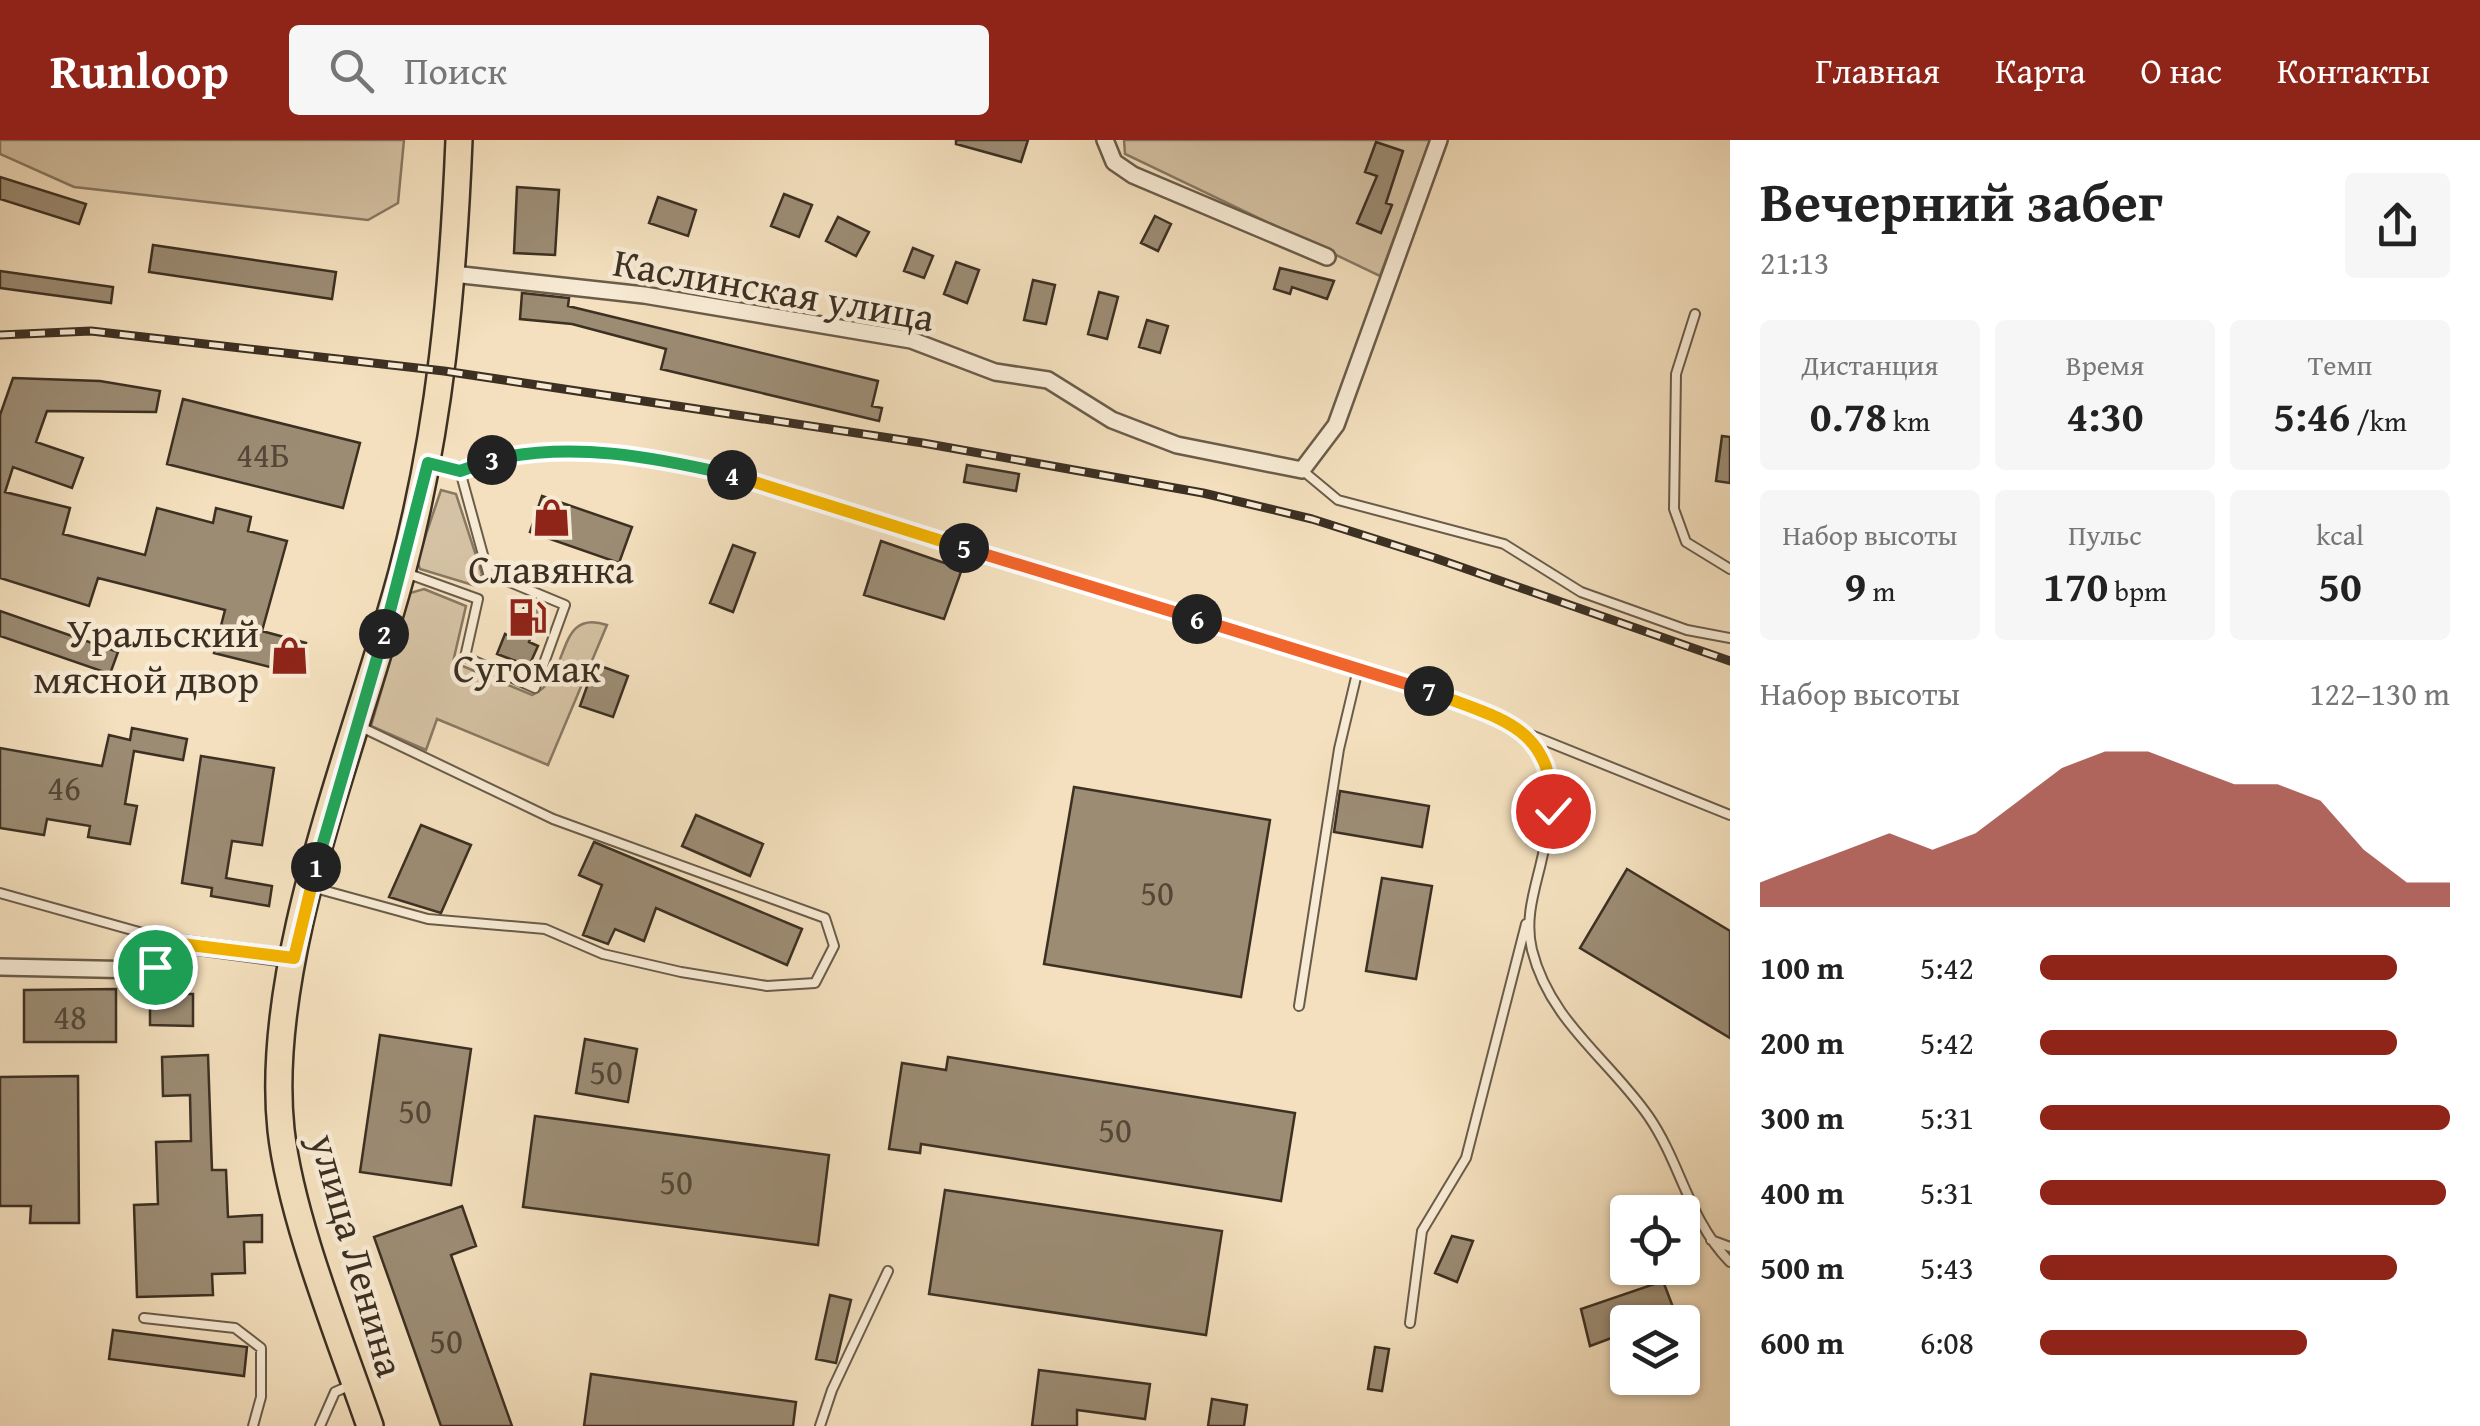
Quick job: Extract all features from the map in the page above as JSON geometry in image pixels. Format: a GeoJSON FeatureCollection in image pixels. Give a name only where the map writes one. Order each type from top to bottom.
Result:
{"type":"FeatureCollection","features":[{"type":"Feature","properties":{"kind":"main road","name":"улица Ленина"},"geometry":{"type":"LineString","coordinates":[[370,1426],[293,1190],[282,1131],[284,1024],[311,887],[402,572],[428,463],[454,274],[459,140]]}},
{"type":"Feature","properties":{"kind":"street"},"geometry":{"type":"LineString","coordinates":[[1105,140],[1114,162],[1133,175],[1327,257]]}},
{"type":"Feature","properties":{"kind":"street"},"geometry":{"type":"LineString","coordinates":[[1302,470],[1336,426],[1439,140]]}},
{"type":"Feature","properties":{"kind":"street","name":"Каслинская улица"},"geometry":{"type":"LineString","coordinates":[[454,274],[644,295],[911,340],[994,372],[1048,380],[1112,420],[1177,445],[1302,470]]}},
{"type":"Feature","properties":{"kind":"street"},"geometry":{"type":"LineString","coordinates":[[0,968],[144,970],[172,958],[182,944],[294,958]]}},
{"type":"Feature","properties":{"kind":"lane"},"geometry":{"type":"LineString","coordinates":[[1696,314],[1676,374],[1674,509],[1686,542],[1730,569]]}},
{"type":"Feature","properties":{"kind":"lane"},"geometry":{"type":"LineString","coordinates":[[428,463],[460,471],[501,457],[555,450],[628,455],[716,471],[1420,688],[1730,816]]}},
{"type":"Feature","properties":{"kind":"lane"},"geometry":{"type":"LineString","coordinates":[[1302,470],[1338,500],[1504,544],[1581,592],[1688,630],[1730,638]]}},
{"type":"Feature","properties":{"kind":"lane"},"geometry":{"type":"LineString","coordinates":[[402,572],[478,598],[465,657],[536,688],[565,605],[488,574],[460,471]]}},
{"type":"Feature","properties":{"kind":"lane"},"geometry":{"type":"LineString","coordinates":[[1299,1006],[1339,750],[1358,668]]}},
{"type":"Feature","properties":{"kind":"lane"},"geometry":{"type":"LineString","coordinates":[[311,887],[428,919],[545,929],[603,954],[767,986],[814,983],[834,946],[826,918],[553,819],[357,726]]}},
{"type":"Feature","properties":{"kind":"lane"},"geometry":{"type":"LineString","coordinates":[[1410,1323],[1422,1231],[1466,1158],[1553,811],[1552,781],[1544,753],[1526,734]]}},
{"type":"Feature","properties":{"kind":"lane"},"geometry":{"type":"LineString","coordinates":[[0,892],[182,944]]}},
{"type":"Feature","properties":{"kind":"lane"},"geometry":{"type":"LineString","coordinates":[[1528,915],[1531,948],[1559,1013],[1651,1119],[1707,1239],[1730,1262]]}},
{"type":"Feature","properties":{"kind":"lane"},"geometry":{"type":"LineString","coordinates":[[1707,1239],[1730,1247]]}},
{"type":"Feature","properties":{"kind":"lane"},"geometry":{"type":"LineString","coordinates":[[820,1426],[832,1390],[888,1271]]}},
{"type":"Feature","properties":{"kind":"lane"},"geometry":{"type":"LineString","coordinates":[[144,1318],[235,1328],[261,1348],[261,1396],[253,1426]]}},
{"type":"Feature","properties":{"kind":"lane"},"geometry":{"type":"LineString","coordinates":[[320,1426],[335,1392],[355,1383]]}},
{"type":"Feature","properties":{"kind":"shaded area"},"geometry":{"type":"Polygon","coordinates":[[[0,140],[404,140],[398,203],[368,220],[74,187],[0,154],[0,140]]]}},
{"type":"Feature","properties":{"kind":"shaded area"},"geometry":{"type":"Polygon","coordinates":[[[1124,140],[1430,140],[1380,276],[1125,154],[1124,140]]]}},
{"type":"Feature","properties":{"kind":"shaded area"},"geometry":{"type":"Polygon","coordinates":[[[441,490],[456,494],[482,574],[476,586],[420,569],[417,561],[441,490]]]}},
{"type":"Feature","properties":{"kind":"shaded area"},"geometry":{"type":"Polygon","coordinates":[[[424,589],[466,606],[453,662],[532,695],[545,687],[579,626],[590,622],[607,625],[548,765],[437,719],[426,750],[371,726],[410,593],[424,589]]]}},
{"type":"Feature","properties":{"kind":"building"},"geometry":{"type":"Polygon","coordinates":[[[956,140],[1028,140],[1021,162],[956,144],[956,140]]]}},
{"type":"Feature","properties":{"kind":"building"},"geometry":{"type":"Polygon","coordinates":[[[1376,142],[1403,151],[1386,203],[1392,205],[1381,233],[1357,223],[1377,176],[1365,172],[1376,142]]]}},
{"type":"Feature","properties":{"kind":"building"},"geometry":{"type":"Polygon","coordinates":[[[0,177],[86,204],[79,224],[0,199],[0,177]]]}},
{"type":"Feature","properties":{"kind":"building"},"geometry":{"type":"Polygon","coordinates":[[[517,187],[559,190],[555,255],[514,253],[517,187]]]}},
{"type":"Feature","properties":{"kind":"building"},"geometry":{"type":"Polygon","coordinates":[[[784,194],[812,205],[799,237],[771,226],[784,194]]]}},
{"type":"Feature","properties":{"kind":"building"},"geometry":{"type":"Polygon","coordinates":[[[658,197],[696,210],[688,236],[649,223],[658,197]]]}},
{"type":"Feature","properties":{"kind":"building"},"geometry":{"type":"Polygon","coordinates":[[[1155,216],[1171,224],[1158,251],[1141,243],[1155,216]]]}},
{"type":"Feature","properties":{"kind":"building"},"geometry":{"type":"Polygon","coordinates":[[[838,217],[869,232],[856,256],[826,241],[838,217]]]}},
{"type":"Feature","properties":{"kind":"building"},"geometry":{"type":"Polygon","coordinates":[[[153,245],[336,272],[332,299],[149,272],[153,245]]]}},
{"type":"Feature","properties":{"kind":"building"},"geometry":{"type":"Polygon","coordinates":[[[913,248],[933,256],[924,278],[904,271],[913,248]]]}},
{"type":"Feature","properties":{"kind":"building"},"geometry":{"type":"Polygon","coordinates":[[[956,262],[979,270],[967,303],[944,294],[956,262]]]}},
{"type":"Feature","properties":{"kind":"building"},"geometry":{"type":"Polygon","coordinates":[[[1280,268],[1334,281],[1327,299],[1292,287],[1290,294],[1274,289],[1280,268]]]}},
{"type":"Feature","properties":{"kind":"building"},"geometry":{"type":"Polygon","coordinates":[[[0,271],[113,287],[111,303],[0,288],[0,271]]]}},
{"type":"Feature","properties":{"kind":"building"},"geometry":{"type":"Polygon","coordinates":[[[1033,280],[1055,285],[1046,324],[1024,320],[1033,280]]]}},
{"type":"Feature","properties":{"kind":"building"},"geometry":{"type":"Polygon","coordinates":[[[1099,292],[1118,297],[1107,339],[1088,334],[1099,292]]]}},
{"type":"Feature","properties":{"kind":"building"},"geometry":{"type":"Polygon","coordinates":[[[522,293],[569,298],[568,306],[878,381],[872,406],[882,408],[879,421],[661,369],[666,349],[572,324],[520,319],[522,293]]]}},
{"type":"Feature","properties":{"kind":"building"},"geometry":{"type":"Polygon","coordinates":[[[1147,320],[1168,326],[1160,353],[1139,347],[1147,320]]]}},
{"type":"Feature","properties":{"kind":"building"},"geometry":{"type":"Polygon","coordinates":[[[13,378],[100,381],[160,391],[156,412],[47,411],[36,442],[83,458],[72,488],[13,467],[5,492],[70,508],[63,534],[145,555],[157,508],[213,523],[216,508],[251,517],[248,531],[287,541],[262,631],[306,643],[298,674],[214,653],[225,610],[98,578],[89,606],[0,578],[0,415],[13,378]]]}},
{"type":"Feature","properties":{"kind":"building"},"geometry":{"type":"Polygon","coordinates":[[[183,399],[360,443],[343,508],[167,464],[183,399]]]}},
{"type":"Feature","properties":{"kind":"building"},"geometry":{"type":"Polygon","coordinates":[[[1722,436],[1730,437],[1730,483],[1716,481],[1722,436]]]}},
{"type":"Feature","properties":{"kind":"building"},"geometry":{"type":"Polygon","coordinates":[[[967,465],[1019,474],[1016,491],[964,482],[967,465]]]}},
{"type":"Feature","properties":{"kind":"building"},"geometry":{"type":"Polygon","coordinates":[[[542,496],[632,527],[619,563],[530,532],[542,496]]]}},
{"type":"Feature","properties":{"kind":"building"},"geometry":{"type":"Polygon","coordinates":[[[881,541],[962,569],[944,619],[864,595],[881,541]]]}},
{"type":"Feature","properties":{"kind":"building"},"geometry":{"type":"Polygon","coordinates":[[[733,545],[755,553],[733,612],[710,603],[733,545]]]}},
{"type":"Feature","properties":{"kind":"building"},"geometry":{"type":"Polygon","coordinates":[[[527,600],[543,606],[529,642],[538,646],[529,666],[497,654],[505,634],[512,637],[527,600]]]}},
{"type":"Feature","properties":{"kind":"building"},"geometry":{"type":"Polygon","coordinates":[[[0,611],[118,652],[110,674],[0,636],[0,611]]]}},
{"type":"Feature","properties":{"kind":"building"},"geometry":{"type":"Polygon","coordinates":[[[595,664],[628,676],[613,717],[580,706],[595,664]]]}},
{"type":"Feature","properties":{"kind":"building"},"geometry":{"type":"Polygon","coordinates":[[[132,728],[187,739],[183,760],[134,751],[125,804],[137,806],[130,844],[88,837],[90,826],[47,819],[44,835],[0,828],[0,748],[102,766],[109,735],[130,740],[132,728]]]}},
{"type":"Feature","properties":{"kind":"building"},"geometry":{"type":"Polygon","coordinates":[[[201,756],[274,768],[262,845],[232,841],[226,878],[272,886],[269,906],[211,896],[212,888],[182,883],[201,756]]]}},
{"type":"Feature","properties":{"kind":"building"},"geometry":{"type":"Polygon","coordinates":[[[1074,787],[1270,820],[1241,997],[1044,964],[1074,787]]]}},
{"type":"Feature","properties":{"kind":"building"},"geometry":{"type":"Polygon","coordinates":[[[1340,791],[1429,806],[1422,847],[1334,832],[1340,791]]]}},
{"type":"Feature","properties":{"kind":"building"},"geometry":{"type":"Polygon","coordinates":[[[696,815],[763,844],[750,876],[682,846],[696,815]]]}},
{"type":"Feature","properties":{"kind":"building"},"geometry":{"type":"Polygon","coordinates":[[[421,825],[471,845],[441,913],[389,897],[421,825]]]}},
{"type":"Feature","properties":{"kind":"building"},"geometry":{"type":"Polygon","coordinates":[[[594,842],[802,929],[787,965],[656,908],[644,941],[615,929],[608,944],[583,935],[602,885],[579,875],[594,842]]]}},
{"type":"Feature","properties":{"kind":"building"},"geometry":{"type":"Polygon","coordinates":[[[1627,869],[1730,931],[1730,1038],[1580,948],[1627,869]]]}},
{"type":"Feature","properties":{"kind":"building"},"geometry":{"type":"Polygon","coordinates":[[[1382,878],[1432,886],[1416,979],[1366,971],[1382,878]]]}},
{"type":"Feature","properties":{"kind":"building"},"geometry":{"type":"Polygon","coordinates":[[[116,989],[116,1042],[24,1042],[24,990],[116,989]]]}},
{"type":"Feature","properties":{"kind":"building"},"geometry":{"type":"Polygon","coordinates":[[[150,994],[193,994],[193,1026],[150,1025],[150,994]]]}},
{"type":"Feature","properties":{"kind":"building"},"geometry":{"type":"Polygon","coordinates":[[[380,1035],[471,1049],[451,1185],[360,1172],[380,1035]]]}},
{"type":"Feature","properties":{"kind":"building"},"geometry":{"type":"Polygon","coordinates":[[[585,1039],[637,1049],[628,1102],[576,1093],[585,1039]]]}},
{"type":"Feature","properties":{"kind":"building"},"geometry":{"type":"Polygon","coordinates":[[[208,1055],[212,1170],[226,1170],[228,1217],[262,1215],[262,1242],[244,1242],[245,1273],[212,1274],[213,1295],[137,1297],[134,1205],[158,1204],[156,1142],[191,1141],[190,1095],[163,1096],[162,1057],[208,1055]]]}},
{"type":"Feature","properties":{"kind":"building"},"geometry":{"type":"Polygon","coordinates":[[[948,1057],[1295,1113],[1281,1201],[921,1144],[920,1153],[889,1149],[902,1063],[946,1070],[948,1057]]]}},
{"type":"Feature","properties":{"kind":"building"},"geometry":{"type":"Polygon","coordinates":[[[78,1076],[79,1223],[30,1223],[31,1206],[0,1206],[0,1077],[78,1076]]]}},
{"type":"Feature","properties":{"kind":"building"},"geometry":{"type":"Polygon","coordinates":[[[535,1116],[829,1155],[818,1245],[523,1207],[535,1116]]]}},
{"type":"Feature","properties":{"kind":"building"},"geometry":{"type":"Polygon","coordinates":[[[945,1190],[1222,1231],[1206,1335],[929,1294],[945,1190]]]}},
{"type":"Feature","properties":{"kind":"building"},"geometry":{"type":"Polygon","coordinates":[[[462,1206],[476,1246],[451,1255],[512,1426],[441,1426],[374,1237],[462,1206]]]}},
{"type":"Feature","properties":{"kind":"building"},"geometry":{"type":"Polygon","coordinates":[[[1452,1236],[1473,1241],[1457,1282],[1435,1273],[1452,1236]]]}},
{"type":"Feature","properties":{"kind":"building"},"geometry":{"type":"Polygon","coordinates":[[[1651,1285],[1665,1285],[1672,1305],[1610,1305],[1610,1339],[1590,1346],[1581,1309],[1651,1285]]]}},
{"type":"Feature","properties":{"kind":"building"},"geometry":{"type":"Polygon","coordinates":[[[830,1295],[851,1300],[836,1363],[816,1359],[830,1295]]]}},
{"type":"Feature","properties":{"kind":"building"},"geometry":{"type":"Polygon","coordinates":[[[113,1330],[247,1347],[244,1376],[109,1359],[113,1330]]]}},
{"type":"Feature","properties":{"kind":"building"},"geometry":{"type":"Polygon","coordinates":[[[1375,1347],[1389,1349],[1382,1391],[1368,1389],[1375,1347]]]}},
{"type":"Feature","properties":{"kind":"building"},"geometry":{"type":"Polygon","coordinates":[[[1039,1370],[1150,1384],[1145,1419],[1077,1410],[1077,1426],[1032,1426],[1039,1370]]]}},
{"type":"Feature","properties":{"kind":"building"},"geometry":{"type":"Polygon","coordinates":[[[591,1374],[796,1402],[793,1426],[584,1426],[591,1374]]]}},
{"type":"Feature","properties":{"kind":"building"},"geometry":{"type":"Polygon","coordinates":[[[1212,1399],[1247,1405],[1244,1426],[1208,1426],[1212,1399]]]}},
{"type":"Feature","properties":{"kind":"railway"},"geometry":{"type":"LineString","coordinates":[[0,335],[91,331],[444,371],[923,443],[1203,493],[1312,519],[1435,558],[1730,661]]}},
{"type":"Feature","properties":{"kind":"place","name":"Славянка"},"geometry":{"type":"Point","coordinates":[551,518]}},
{"type":"Feature","properties":{"kind":"place","name":"Сугомак"},"geometry":{"type":"Point","coordinates":[527,617]}},
{"type":"Feature","properties":{"kind":"place","name":"Уральский мясной двор"},"geometry":{"type":"Point","coordinates":[289,655]}},
{"type":"Feature","properties":{"kind":"route"},"geometry":{"type":"LineString","coordinates":[[155,967],[172,958],[182,944],[294,958],[321,846],[402,572],[428,463],[460,471],[514,454],[555,450],[628,455],[732,474],[1420,688],[1482,712],[1526,734],[1544,753],[1552,781],[1553,811]]}}]}
